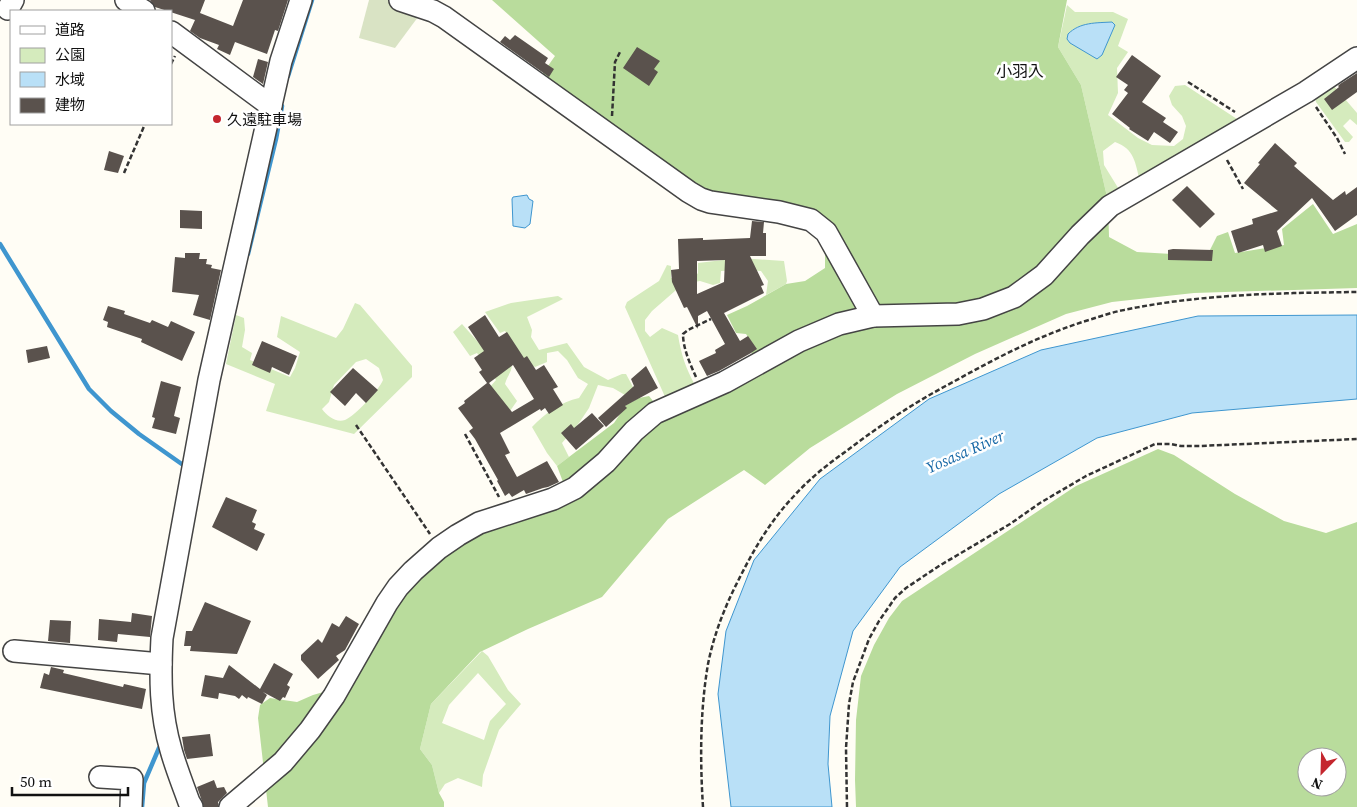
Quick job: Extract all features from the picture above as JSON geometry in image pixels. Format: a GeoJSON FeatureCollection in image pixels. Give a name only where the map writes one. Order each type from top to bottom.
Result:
{"type":"FeatureCollection","features":[{"type":"Feature","properties":{"kind":"street"},"geometry":{"type":"LineString","coordinates":[[192,807],[171,750],[164,715],[160,678],[162,638],[209,380],[281,61],[301,0]]}},
{"type":"Feature","properties":{"kind":"street"},"geometry":{"type":"LineString","coordinates":[[400,0],[433,11],[444,17],[611,138],[700,199],[779,212],[811,220],[826,232],[873,316]]}},
{"type":"Feature","properties":{"kind":"street"},"geometry":{"type":"LineString","coordinates":[[172,33],[271,106]]}},
{"type":"Feature","properties":{"kind":"street"},"geometry":{"type":"LineString","coordinates":[[230,807],[283,762],[310,730],[334,696],[398,587],[439,548],[458,534],[479,524],[553,499],[575,488],[606,462],[634,431],[655,413],[724,382],[799,341],[839,324],[873,316],[958,314],[984,309],[1014,297],[1044,275],[1080,234],[1110,206],[1306,92],[1357,58]]}},
{"type":"Feature","properties":{"kind":"street"},"geometry":{"type":"LineString","coordinates":[[14,651],[160,664]]}},
{"type":"Feature","properties":{"kind":"street"},"geometry":{"type":"LineString","coordinates":[[100,776],[132,779],[131,807]]}},
{"type":"Feature","properties":{"kind":"path"},"geometry":{"type":"LineString","coordinates":[[611,138],[615,62],[621,50]]}},
{"type":"Feature","properties":{"kind":"path"},"geometry":{"type":"LineString","coordinates":[[1188,82],[1252,123]]}},
{"type":"Feature","properties":{"kind":"path"},"geometry":{"type":"LineString","coordinates":[[1306,92],[1337,138],[1345,154]]}},
{"type":"Feature","properties":{"kind":"path"},"geometry":{"type":"LineString","coordinates":[[124,173],[146,125]]}},
{"type":"Feature","properties":{"kind":"path"},"geometry":{"type":"LineString","coordinates":[[1218,143],[1243,189]]}},
{"type":"Feature","properties":{"kind":"path"},"geometry":{"type":"LineString","coordinates":[[703,807],[702,713],[708,665],[715,637],[728,601],[750,556],[772,523],[794,495],[829,464],[892,417],[950,383],[1032,340],[1082,322],[1120,310],[1195,298],[1357,292]]}},
{"type":"Feature","properties":{"kind":"path"},"geometry":{"type":"LineString","coordinates":[[703,392],[691,366],[683,341],[683,334],[711,319]]}},
{"type":"Feature","properties":{"kind":"path"},"geometry":{"type":"LineString","coordinates":[[356,425],[439,548]]}},
{"type":"Feature","properties":{"kind":"path"},"geometry":{"type":"LineString","coordinates":[[465,434],[508,514]]}},
{"type":"Feature","properties":{"kind":"path"},"geometry":{"type":"LineString","coordinates":[[847,807],[847,740],[849,704],[853,682],[869,639],[879,620],[895,598],[906,588],[1086,476],[1155,444],[1181,446],[1357,439]]}},
{"type":"Feature","properties":{"kind":"green space"},"geometry":{"type":"Polygon","coordinates":[[[369,0],[391,0],[421,13],[395,48],[359,38],[369,0]]]}},
{"type":"Feature","properties":{"kind":"green space"},"geometry":{"type":"Polygon","coordinates":[[[492,0],[1067,0],[1058,47],[1081,85],[1108,201],[1109,237],[1137,252],[1207,256],[1217,236],[1228,232],[1235,253],[1284,245],[1282,229],[1313,204],[1333,234],[1357,224],[1357,288],[1194,293],[1112,302],[1066,314],[975,354],[897,394],[810,448],[765,485],[744,470],[668,519],[602,597],[480,652],[431,704],[420,749],[432,765],[444,807],[268,807],[258,718],[260,705],[270,698],[297,702],[334,689],[399,595],[454,544],[569,498],[557,466],[614,423],[626,405],[639,398],[649,396],[653,401],[651,407],[749,373],[753,344],[746,334],[736,333],[727,315],[786,284],[805,281],[825,268],[825,243],[818,231],[714,197],[538,80],[555,56],[492,0]]]}},
{"type":"Feature","properties":{"kind":"green space"},"geometry":{"type":"Polygon","coordinates":[[[1067,5],[1075,12],[1113,12],[1128,19],[1118,46],[1128,52],[1117,68],[1118,93],[1108,115],[1138,138],[1152,145],[1174,146],[1183,139],[1186,126],[1182,116],[1172,105],[1169,96],[1175,86],[1185,85],[1237,119],[1140,181],[1133,157],[1127,149],[1115,142],[1103,151],[1104,165],[1120,191],[1108,201],[1081,85],[1058,47],[1067,5]],[[1112,22],[1086,25],[1072,30],[1070,43],[1076,46],[1112,22]]]}},
{"type":"Feature","properties":{"kind":"green space"},"geometry":{"type":"Polygon","coordinates":[[[1333,85],[1357,113],[1357,125],[1350,119],[1343,126],[1353,137],[1349,142],[1345,142],[1316,102],[1315,97],[1333,85]]]}},
{"type":"Feature","properties":{"kind":"green space"},"geometry":{"type":"Polygon","coordinates":[[[740,258],[784,261],[786,284],[766,295],[768,281],[761,271],[721,271],[720,283],[713,285],[700,281],[683,284],[652,311],[645,320],[645,331],[650,337],[662,328],[678,335],[684,361],[695,385],[666,399],[625,307],[627,302],[659,281],[667,265],[671,266],[671,278],[695,277],[698,273],[698,263],[740,258]]]}},
{"type":"Feature","properties":{"kind":"green space"},"geometry":{"type":"Polygon","coordinates":[[[558,296],[563,299],[527,317],[532,330],[531,337],[539,350],[567,343],[584,367],[608,380],[626,374],[639,398],[625,395],[613,388],[598,385],[589,408],[562,443],[569,457],[557,466],[532,427],[554,409],[566,402],[579,398],[588,384],[578,378],[567,360],[558,351],[547,353],[547,362],[535,367],[520,358],[512,364],[505,384],[517,401],[510,411],[490,387],[496,380],[477,353],[470,356],[453,332],[462,324],[486,351],[515,348],[505,331],[500,333],[485,312],[511,303],[558,296]]]}},
{"type":"Feature","properties":{"kind":"green space"},"geometry":{"type":"Polygon","coordinates":[[[355,303],[360,305],[412,366],[412,377],[354,434],[266,411],[275,384],[226,364],[236,315],[244,318],[245,330],[242,347],[252,353],[250,360],[290,377],[300,352],[277,337],[281,316],[336,338],[343,329],[355,303]],[[366,359],[356,362],[334,385],[329,402],[322,409],[335,420],[342,421],[349,418],[381,384],[383,380],[379,368],[366,359]]]}},
{"type":"Feature","properties":{"kind":"green space"},"geometry":{"type":"Polygon","coordinates":[[[1158,449],[1174,455],[1235,494],[1284,521],[1326,533],[1357,522],[1357,807],[856,807],[856,720],[861,676],[874,645],[889,618],[902,601],[1076,486],[1158,449]]]}},
{"type":"Feature","properties":{"kind":"green space"},"geometry":{"type":"Polygon","coordinates":[[[482,651],[488,656],[508,690],[521,704],[499,730],[483,775],[482,787],[458,778],[445,784],[439,793],[432,765],[420,749],[431,704],[482,651]],[[478,673],[449,705],[442,723],[484,740],[490,721],[506,704],[478,673]]]}},
{"type":"Feature","properties":{"kind":"water"},"geometry":{"type":"Polygon","coordinates":[[[1112,22],[1115,25],[1102,55],[1097,59],[1070,43],[1067,39],[1068,34],[1083,25],[1112,22]]]}},
{"type":"Feature","properties":{"kind":"water"},"geometry":{"type":"Polygon","coordinates":[[[527,195],[533,201],[530,224],[525,228],[513,226],[512,199],[513,197],[527,195]]]}},
{"type":"Feature","properties":{"kind":"water","name":"Yosasa River"},"geometry":{"type":"Polygon","coordinates":[[[1357,315],[1357,399],[1192,413],[1097,438],[999,494],[900,567],[853,631],[830,716],[828,764],[832,807],[731,807],[718,694],[726,631],[754,560],[820,479],[929,399],[1041,350],[1198,316],[1357,315]]]}},
{"type":"Feature","properties":{"kind":"building"},"geometry":{"type":"Polygon","coordinates":[[[150,0],[205,0],[200,13],[233,26],[243,0],[288,0],[278,31],[275,30],[267,54],[235,42],[230,55],[217,49],[219,45],[200,38],[190,31],[195,20],[172,13],[172,10],[155,7],[150,0]]]}},
{"type":"Feature","properties":{"kind":"building"},"geometry":{"type":"Polygon","coordinates":[[[515,35],[548,58],[545,63],[554,69],[549,77],[500,42],[505,36],[510,40],[515,35]]]}},
{"type":"Feature","properties":{"kind":"building"},"geometry":{"type":"Polygon","coordinates":[[[637,47],[660,61],[654,69],[658,72],[649,86],[623,68],[637,47]]]}},
{"type":"Feature","properties":{"kind":"building"},"geometry":{"type":"Polygon","coordinates":[[[1132,55],[1161,76],[1142,102],[1166,118],[1163,122],[1178,132],[1170,143],[1154,132],[1148,141],[1129,129],[1112,114],[1128,93],[1124,90],[1128,85],[1116,77],[1132,55]]]}},
{"type":"Feature","properties":{"kind":"building"},"geometry":{"type":"Polygon","coordinates":[[[258,59],[268,62],[263,84],[253,77],[258,59]]]}},
{"type":"Feature","properties":{"kind":"building"},"geometry":{"type":"Polygon","coordinates":[[[1357,73],[1357,92],[1332,110],[1324,99],[1339,87],[1340,84],[1357,73]]]}},
{"type":"Feature","properties":{"kind":"building"},"geometry":{"type":"Polygon","coordinates":[[[1275,143],[1297,163],[1294,166],[1333,200],[1345,191],[1346,195],[1357,187],[1357,215],[1335,231],[1312,198],[1277,231],[1282,246],[1265,252],[1263,245],[1238,253],[1231,231],[1253,224],[1252,219],[1278,211],[1244,183],[1275,143]]]}},
{"type":"Feature","properties":{"kind":"building"},"geometry":{"type":"Polygon","coordinates":[[[109,151],[124,156],[118,173],[104,170],[109,151]]]}},
{"type":"Feature","properties":{"kind":"building"},"geometry":{"type":"Polygon","coordinates":[[[1187,186],[1215,214],[1200,228],[1172,200],[1187,186]]]}},
{"type":"Feature","properties":{"kind":"building"},"geometry":{"type":"Polygon","coordinates":[[[180,210],[202,211],[202,229],[180,228],[180,210]]]}},
{"type":"Feature","properties":{"kind":"building"},"geometry":{"type":"Polygon","coordinates":[[[752,221],[764,222],[763,233],[766,233],[766,256],[750,256],[764,285],[761,286],[764,293],[724,313],[740,341],[748,336],[757,349],[707,376],[699,361],[716,353],[715,350],[725,344],[707,311],[698,316],[698,329],[687,307],[684,308],[672,282],[671,270],[679,269],[678,239],[750,238],[752,221]],[[725,260],[697,261],[697,294],[724,282],[725,260]]]}},
{"type":"Feature","properties":{"kind":"building"},"geometry":{"type":"Polygon","coordinates":[[[1168,250],[1213,250],[1212,261],[1168,260],[1168,250]]]}},
{"type":"Feature","properties":{"kind":"building"},"geometry":{"type":"Polygon","coordinates":[[[185,253],[200,253],[199,259],[207,259],[206,264],[212,265],[211,268],[221,270],[210,320],[193,315],[199,295],[172,292],[175,257],[185,258],[185,253]]]}},
{"type":"Feature","properties":{"kind":"building"},"geometry":{"type":"Polygon","coordinates":[[[108,306],[125,311],[124,314],[150,323],[152,320],[168,327],[171,321],[195,332],[182,361],[141,342],[142,339],[107,327],[108,322],[103,320],[108,306]]]}},
{"type":"Feature","properties":{"kind":"building"},"geometry":{"type":"Polygon","coordinates":[[[485,315],[499,337],[507,332],[524,358],[527,356],[536,370],[544,365],[558,387],[553,389],[563,405],[549,414],[545,408],[541,411],[540,409],[500,433],[510,453],[505,455],[517,477],[547,461],[559,482],[526,494],[524,490],[512,497],[509,493],[505,496],[498,480],[469,431],[473,428],[458,408],[487,383],[479,372],[482,370],[474,358],[484,351],[468,327],[485,315]],[[513,365],[489,383],[512,412],[534,399],[513,365]]]}},
{"type":"Feature","properties":{"kind":"building"},"geometry":{"type":"Polygon","coordinates":[[[262,341],[297,356],[289,375],[272,367],[270,373],[252,365],[262,341]]]}},
{"type":"Feature","properties":{"kind":"building"},"geometry":{"type":"Polygon","coordinates":[[[47,346],[50,358],[28,363],[26,350],[47,346]]]}},
{"type":"Feature","properties":{"kind":"building"},"geometry":{"type":"Polygon","coordinates":[[[646,366],[658,388],[625,406],[627,408],[606,427],[598,418],[634,386],[631,379],[646,366]]]}},
{"type":"Feature","properties":{"kind":"building"},"geometry":{"type":"Polygon","coordinates":[[[353,368],[378,390],[366,403],[356,393],[345,406],[330,392],[353,368]]]}},
{"type":"Feature","properties":{"kind":"building"},"geometry":{"type":"Polygon","coordinates":[[[161,381],[181,387],[174,416],[180,418],[176,434],[152,428],[155,418],[152,417],[161,381]]]}},
{"type":"Feature","properties":{"kind":"building"},"geometry":{"type":"Polygon","coordinates":[[[592,413],[604,426],[576,450],[561,433],[571,424],[574,428],[592,413]]]}},
{"type":"Feature","properties":{"kind":"building"},"geometry":{"type":"Polygon","coordinates":[[[226,497],[257,510],[252,522],[256,524],[254,529],[265,534],[257,551],[212,527],[226,497]]]}},
{"type":"Feature","properties":{"kind":"building"},"geometry":{"type":"Polygon","coordinates":[[[205,602],[251,621],[237,654],[190,651],[191,646],[184,646],[186,631],[192,631],[205,602]]]}},
{"type":"Feature","properties":{"kind":"building"},"geometry":{"type":"Polygon","coordinates":[[[132,613],[152,616],[150,637],[118,634],[117,642],[98,640],[99,619],[131,622],[132,613]]]}},
{"type":"Feature","properties":{"kind":"building"},"geometry":{"type":"Polygon","coordinates":[[[346,616],[359,624],[345,650],[336,656],[339,660],[318,679],[301,660],[301,655],[318,639],[322,643],[332,623],[339,627],[346,616]]]}},
{"type":"Feature","properties":{"kind":"building"},"geometry":{"type":"Polygon","coordinates":[[[50,620],[71,621],[70,643],[48,641],[50,620]]]}},
{"type":"Feature","properties":{"kind":"building"},"geometry":{"type":"Polygon","coordinates":[[[274,663],[293,674],[287,685],[290,687],[285,698],[283,697],[280,701],[263,692],[267,695],[262,704],[248,697],[247,699],[242,695],[239,699],[235,696],[219,693],[218,699],[201,696],[205,675],[223,678],[229,665],[260,689],[274,663]]]}},
{"type":"Feature","properties":{"kind":"building"},"geometry":{"type":"Polygon","coordinates":[[[51,667],[64,670],[63,673],[123,687],[124,684],[146,689],[142,709],[40,688],[44,673],[49,675],[51,667]]]}},
{"type":"Feature","properties":{"kind":"building"},"geometry":{"type":"Polygon","coordinates":[[[210,734],[213,756],[187,759],[182,737],[210,734]]]}},
{"type":"Feature","properties":{"kind":"building"},"geometry":{"type":"Polygon","coordinates":[[[214,780],[217,788],[224,787],[227,793],[218,802],[218,807],[204,807],[197,787],[214,780]]]}},
{"type":"Feature","properties":{"kind":"waterway"},"geometry":{"type":"LineString","coordinates":[[288,76],[312,0]]}},
{"type":"Feature","properties":{"kind":"waterway"},"geometry":{"type":"LineString","coordinates":[[248,254],[276,139],[282,106]]}},
{"type":"Feature","properties":{"kind":"waterway"},"geometry":{"type":"LineString","coordinates":[[0,244],[89,389],[111,411],[139,434],[186,467]]}},
{"type":"Feature","properties":{"kind":"waterway"},"geometry":{"type":"LineString","coordinates":[[142,807],[144,783],[159,748]]}},
{"type":"Feature","properties":{"kind":"place","name":"久遠駐車場"},"geometry":{"type":"Point","coordinates":[217,119]}},
{"type":"Feature","properties":{"kind":"district","name":"小羽入"},"geometry":{"type":"Point","coordinates":[1020,71]}}]}
